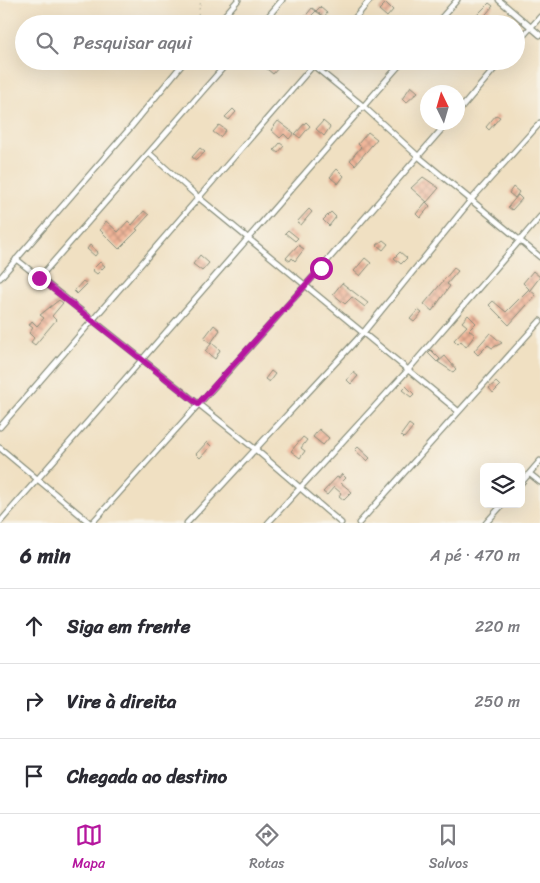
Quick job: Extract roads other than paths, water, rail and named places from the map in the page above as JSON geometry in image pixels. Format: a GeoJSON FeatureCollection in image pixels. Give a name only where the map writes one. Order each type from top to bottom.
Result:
{"type":"FeatureCollection","features":[{"type":"Feature","properties":{"kind":"street"},"geometry":{"type":"LineString","coordinates":[[225,15],[238,0]]}},
{"type":"Feature","properties":{"kind":"street"},"geometry":{"type":"LineString","coordinates":[[270,15],[282,0]]}},
{"type":"Feature","properties":{"kind":"street"},"geometry":{"type":"LineString","coordinates":[[358,15],[370,0]]}},
{"type":"Feature","properties":{"kind":"street"},"geometry":{"type":"LineString","coordinates":[[444,15],[457,0]]}},
{"type":"Feature","properties":{"kind":"street"},"geometry":{"type":"LineString","coordinates":[[499,0],[517,15]]}},
{"type":"Feature","properties":{"kind":"street"},"geometry":{"type":"LineString","coordinates":[[525,34],[540,17]]}},
{"type":"Feature","properties":{"kind":"street"},"geometry":{"type":"LineString","coordinates":[[525,22],[540,35]]}},
{"type":"Feature","properties":{"kind":"street"},"geometry":{"type":"LineString","coordinates":[[0,278],[131,127],[178,70]]}},
{"type":"Feature","properties":{"kind":"street"},"geometry":{"type":"LineString","coordinates":[[39,278],[221,70]]}},
{"type":"Feature","properties":{"kind":"street"},"geometry":{"type":"LineString","coordinates":[[0,427],[309,70]]}},
{"type":"Feature","properties":{"kind":"street"},"geometry":{"type":"LineString","coordinates":[[318,70],[363,106],[419,158],[540,257]]}},
{"type":"Feature","properties":{"kind":"street"},"geometry":{"type":"LineString","coordinates":[[0,522],[395,70]]}},
{"type":"Feature","properties":{"kind":"street"},"geometry":{"type":"LineString","coordinates":[[465,104],[493,70]]}},
{"type":"Feature","properties":{"kind":"street"},"geometry":{"type":"LineString","coordinates":[[187,523],[363,333],[471,200],[540,123]]}},
{"type":"Feature","properties":{"kind":"street"},"geometry":{"type":"LineString","coordinates":[[0,448],[91,523],[306,285],[442,130]]}},
{"type":"Feature","properties":{"kind":"street"},"geometry":{"type":"LineString","coordinates":[[149,153],[198,197],[458,411]]}},
{"type":"Feature","properties":{"kind":"street"},"geometry":{"type":"LineString","coordinates":[[268,523],[408,370],[540,217]]}},
{"type":"Feature","properties":{"kind":"street"},"geometry":{"type":"LineString","coordinates":[[16,259],[255,449],[341,523]]}},
{"type":"Feature","properties":{"kind":"street"},"geometry":{"type":"LineString","coordinates":[[359,523],[540,322]]}},
{"type":"Feature","properties":{"kind":"street"},"geometry":{"type":"LineString","coordinates":[[525,479],[540,461]]}},
{"type":"Feature","properties":{"kind":"street"},"geometry":{"type":"LineString","coordinates":[[530,474],[540,482]]}},
{"type":"Feature","properties":{"kind":"street"},"geometry":{"type":"LineString","coordinates":[[486,523],[499,508]]}}]}
